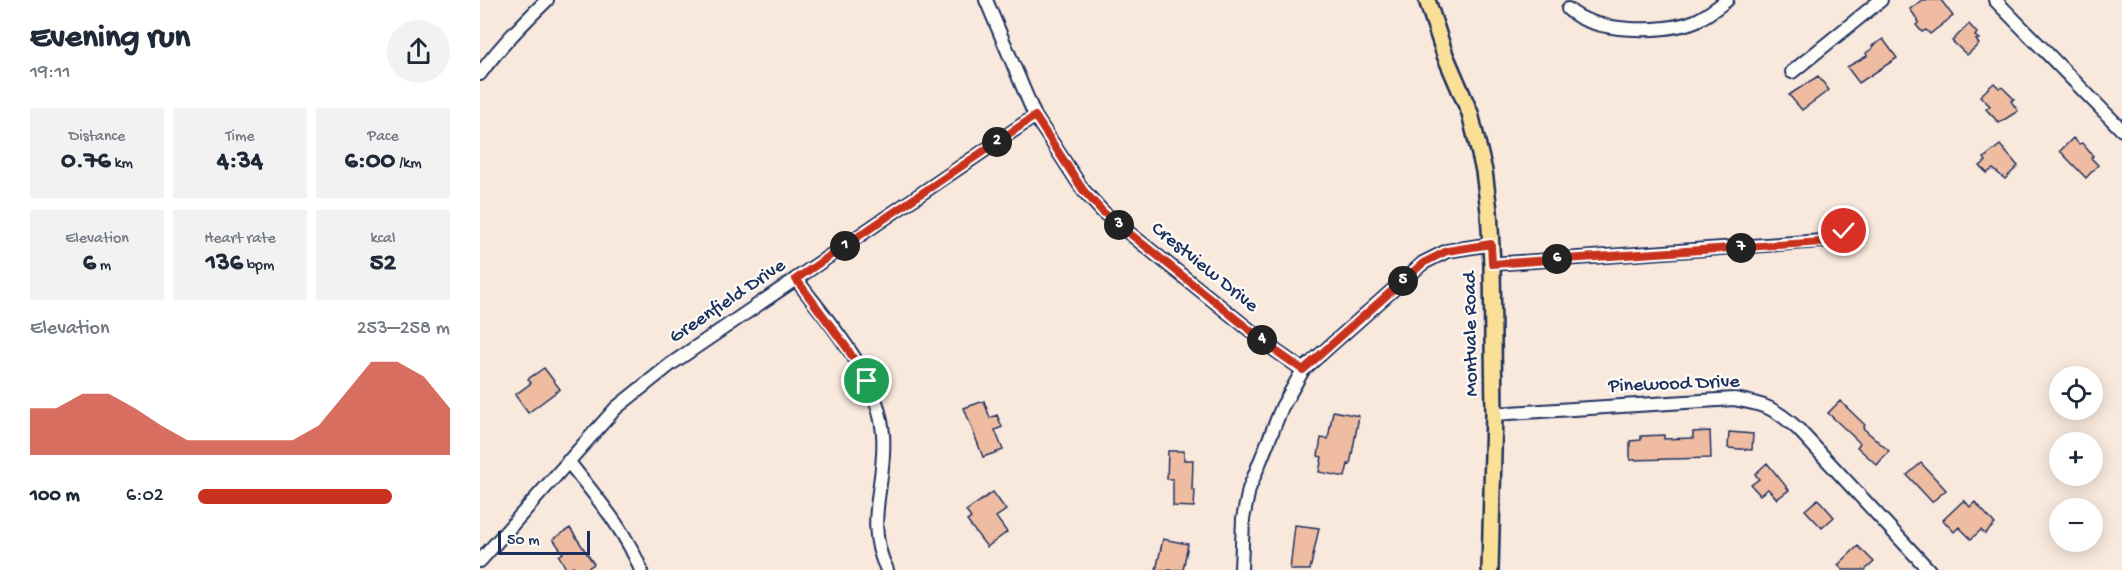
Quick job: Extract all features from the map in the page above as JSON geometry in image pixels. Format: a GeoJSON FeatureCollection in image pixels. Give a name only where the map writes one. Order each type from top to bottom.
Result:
{"type":"FeatureCollection","features":[{"type":"Feature","properties":{"kind":"main road","name":"Montvale Road"},"geometry":{"type":"LineString","coordinates":[[1427,0],[1445,54],[1470,114],[1484,171],[1492,264],[1494,414],[1490,570]]}},
{"type":"Feature","properties":{"kind":"street"},"geometry":{"type":"LineString","coordinates":[[480,74],[490,59],[547,0]]}},
{"type":"Feature","properties":{"kind":"street","name":"Crestview Drive"},"geometry":{"type":"LineString","coordinates":[[986,0],[1035,116],[1083,190],[1103,212],[1276,351],[1303,370]]}},
{"type":"Feature","properties":{"kind":"street"},"geometry":{"type":"LineString","coordinates":[[1568,9],[1577,17],[1594,23],[1638,29],[1669,28],[1696,20],[1727,0]]}},
{"type":"Feature","properties":{"kind":"street"},"geometry":{"type":"LineString","coordinates":[[1792,72],[1881,0]]}},
{"type":"Feature","properties":{"kind":"street"},"geometry":{"type":"LineString","coordinates":[[1995,0],[2120,122]]}},
{"type":"Feature","properties":{"kind":"street","name":"Greenfield Drive"},"geometry":{"type":"LineString","coordinates":[[480,561],[616,408],[671,364],[1035,116]]}},
{"type":"Feature","properties":{"kind":"street"},"geometry":{"type":"LineString","coordinates":[[1492,264],[1822,242],[1844,231]]}},
{"type":"Feature","properties":{"kind":"street"},"geometry":{"type":"LineString","coordinates":[[1241,570],[1244,519],[1249,489],[1282,407],[1303,370],[1423,263],[1447,251],[1491,244]]}},
{"type":"Feature","properties":{"kind":"street"},"geometry":{"type":"LineString","coordinates":[[796,279],[847,348],[867,381],[879,411],[883,435],[882,468],[875,522],[881,558],[887,570]]}},
{"type":"Feature","properties":{"kind":"street","name":"Pinewood Drive"},"geometry":{"type":"LineString","coordinates":[[1494,414],[1734,399],[1758,403],[1781,413],[1798,429],[1929,570]]}},
{"type":"Feature","properties":{"kind":"street"},"geometry":{"type":"LineString","coordinates":[[568,461],[611,516],[634,553],[641,570]]}},
{"type":"Feature","properties":{"kind":"building"},"geometry":{"type":"Polygon","coordinates":[[[1922,0],[1941,0],[1953,16],[1930,34],[1926,30],[1922,32],[1916,25],[1919,22],[1910,9],[1922,0]]]}},
{"type":"Feature","properties":{"kind":"building"},"geometry":{"type":"Polygon","coordinates":[[[1969,24],[1977,33],[1975,36],[1979,39],[1976,40],[1979,44],[1967,55],[1952,41],[1969,24]]]}},
{"type":"Feature","properties":{"kind":"building"},"geometry":{"type":"Polygon","coordinates":[[[1883,39],[1897,58],[1859,83],[1847,67],[1867,56],[1866,53],[1873,48],[1872,46],[1883,39]]]}},
{"type":"Feature","properties":{"kind":"building"},"geometry":{"type":"Polygon","coordinates":[[[1818,76],[1829,90],[1802,110],[1789,95],[1818,76]]]}},
{"type":"Feature","properties":{"kind":"building"},"geometry":{"type":"Polygon","coordinates":[[[1994,83],[1999,88],[2002,87],[2014,99],[2011,101],[2018,111],[1999,123],[1986,109],[1990,106],[1980,96],[1994,83]]]}},
{"type":"Feature","properties":{"kind":"building"},"geometry":{"type":"Polygon","coordinates":[[[2073,138],[2079,144],[2082,143],[2098,165],[2086,178],[2060,151],[2073,138]]]}},
{"type":"Feature","properties":{"kind":"building"},"geometry":{"type":"Polygon","coordinates":[[[2000,145],[2018,166],[2005,179],[1993,169],[1987,173],[1980,166],[1986,161],[1984,158],[2000,145]]]}},
{"type":"Feature","properties":{"kind":"building"},"geometry":{"type":"Polygon","coordinates":[[[544,368],[560,389],[528,413],[515,395],[531,383],[528,379],[544,368]]]}},
{"type":"Feature","properties":{"kind":"building"},"geometry":{"type":"Polygon","coordinates":[[[984,401],[990,418],[997,415],[1002,427],[995,430],[1003,450],[983,457],[964,408],[984,401]]]}},
{"type":"Feature","properties":{"kind":"building"},"geometry":{"type":"Polygon","coordinates":[[[1840,401],[1865,425],[1863,428],[1889,451],[1877,465],[1857,447],[1860,443],[1828,413],[1840,401]]]}},
{"type":"Feature","properties":{"kind":"building"},"geometry":{"type":"Polygon","coordinates":[[[1333,411],[1359,416],[1350,465],[1348,464],[1345,477],[1319,472],[1322,457],[1318,456],[1321,438],[1328,439],[1333,411]]]}},
{"type":"Feature","properties":{"kind":"building"},"geometry":{"type":"Polygon","coordinates":[[[1710,431],[1711,458],[1630,460],[1630,441],[1641,440],[1641,436],[1664,435],[1664,439],[1693,438],[1693,432],[1710,431]]]}},
{"type":"Feature","properties":{"kind":"building"},"geometry":{"type":"Polygon","coordinates":[[[1729,432],[1753,434],[1752,450],[1728,448],[1729,432]]]}},
{"type":"Feature","properties":{"kind":"building"},"geometry":{"type":"Polygon","coordinates":[[[1168,451],[1184,451],[1184,460],[1193,460],[1194,507],[1173,506],[1173,479],[1167,479],[1168,451]]]}},
{"type":"Feature","properties":{"kind":"building"},"geometry":{"type":"Polygon","coordinates":[[[1767,463],[1789,490],[1777,499],[1768,489],[1760,495],[1751,485],[1759,479],[1755,474],[1767,463]]]}},
{"type":"Feature","properties":{"kind":"building"},"geometry":{"type":"Polygon","coordinates":[[[1921,463],[1946,490],[1932,502],[1907,475],[1921,463]]]}},
{"type":"Feature","properties":{"kind":"building"},"geometry":{"type":"Polygon","coordinates":[[[993,492],[1006,510],[996,517],[1007,532],[987,547],[967,521],[971,518],[966,511],[993,492]]]}},
{"type":"Feature","properties":{"kind":"building"},"geometry":{"type":"Polygon","coordinates":[[[1818,499],[1834,517],[1822,528],[1805,510],[1818,499]]]}},
{"type":"Feature","properties":{"kind":"building"},"geometry":{"type":"Polygon","coordinates":[[[1964,500],[1970,507],[1975,502],[1995,524],[1985,534],[1981,530],[1971,539],[1959,527],[1954,532],[1943,520],[1964,500]]]}},
{"type":"Feature","properties":{"kind":"building"},"geometry":{"type":"Polygon","coordinates":[[[1295,525],[1319,528],[1310,570],[1290,570],[1295,525]]]}},
{"type":"Feature","properties":{"kind":"building"},"geometry":{"type":"Polygon","coordinates":[[[570,528],[594,564],[585,570],[576,570],[573,566],[567,570],[559,556],[563,553],[553,539],[570,528]]]}},
{"type":"Feature","properties":{"kind":"building"},"geometry":{"type":"Polygon","coordinates":[[[1163,539],[1188,544],[1183,570],[1156,570],[1163,539]]]}},
{"type":"Feature","properties":{"kind":"building"},"geometry":{"type":"Polygon","coordinates":[[[1858,546],[1874,562],[1865,570],[1843,570],[1838,565],[1858,546]]]}},
{"type":"Feature","properties":{"kind":"route"},"geometry":{"type":"LineString","coordinates":[[867,381],[847,348],[796,279],[1035,116],[1083,190],[1103,212],[1276,351],[1303,370],[1423,263],[1447,251],[1491,244],[1492,264],[1822,242],[1844,231]]}}]}
